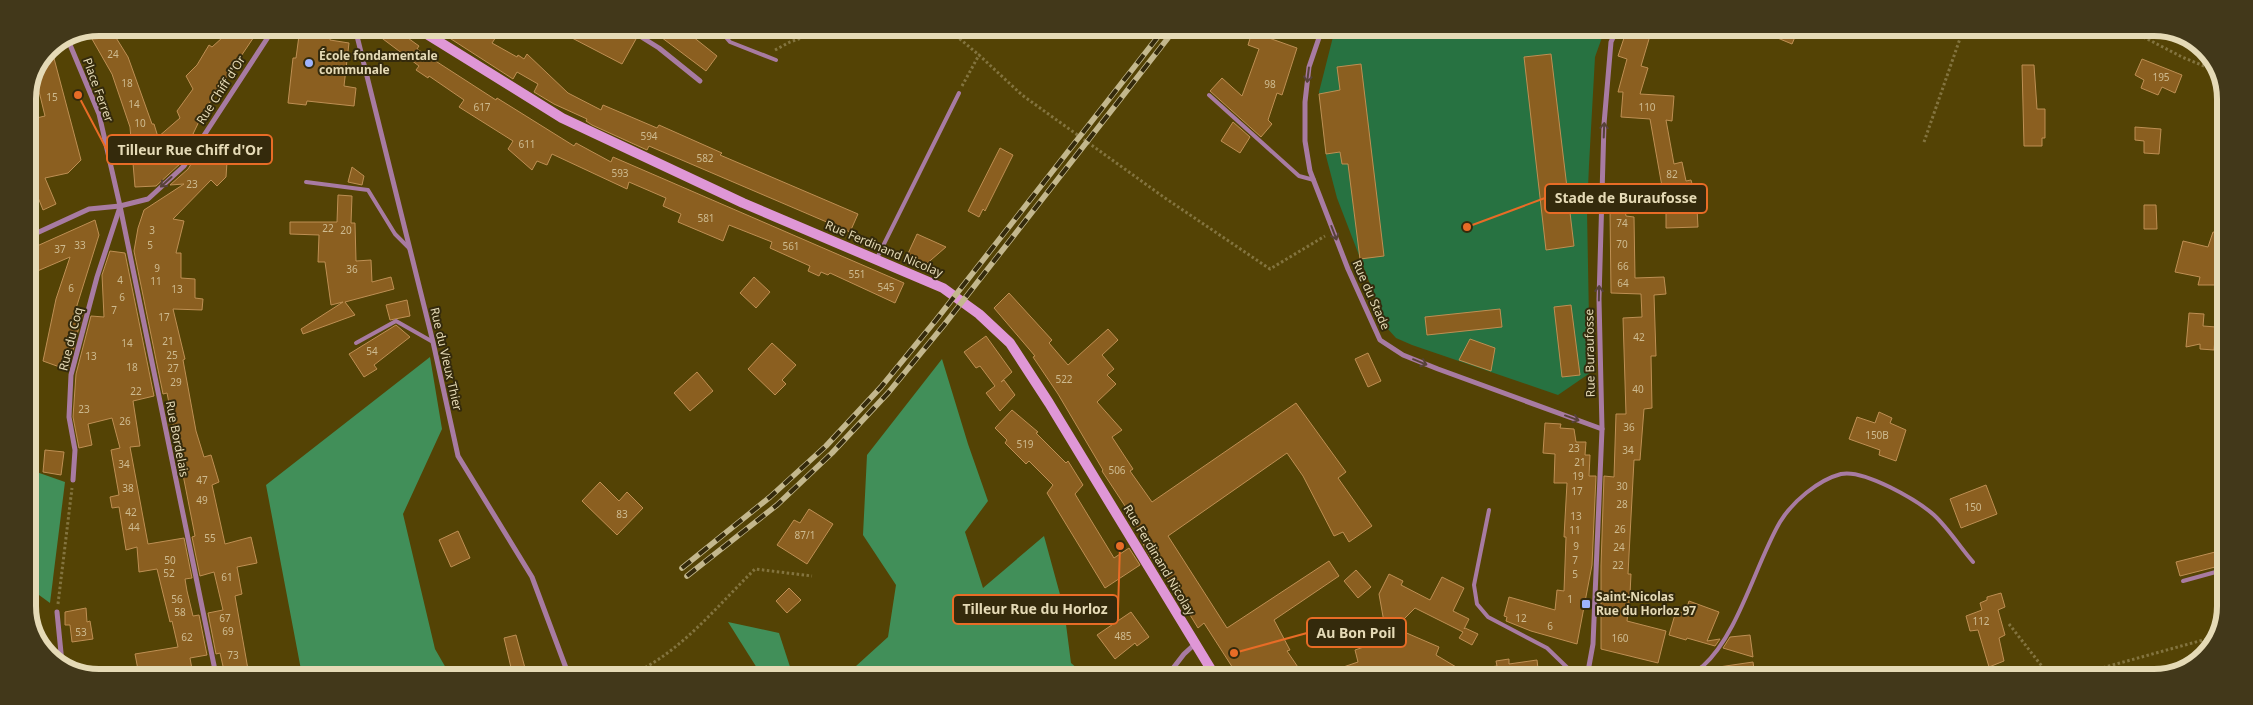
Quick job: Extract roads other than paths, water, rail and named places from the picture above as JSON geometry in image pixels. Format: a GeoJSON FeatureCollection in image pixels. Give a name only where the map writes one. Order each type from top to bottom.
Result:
{"type":"FeatureCollection","features":[{"type":"Feature","properties":{"kind":"street","name":"Rue Chiff d'Or"},"geometry":{"type":"LineString","coordinates":[[36,233],[90,209],[120,206],[148,198],[184,166],[269,36]]}},
{"type":"Feature","properties":{"kind":"street","name":"Rue du Vieux Thier"},"geometry":{"type":"LineString","coordinates":[[357,36],[433,342],[458,456],[532,578],[566,669]]}},
{"type":"Feature","properties":{"kind":"street","name":"Rue Ferdinand Nicolay"},"geometry":{"type":"LineString","coordinates":[[430,36],[562,118],[743,203],[877,258],[943,288],[979,314],[1010,343],[1049,403],[1168,602],[1211,669]]}},
{"type":"Feature","properties":{"kind":"street"},"geometry":{"type":"LineString","coordinates":[[640,36],[659,48],[700,81]]}},
{"type":"Feature","properties":{"kind":"street","name":"Rue du Stade"},"geometry":{"type":"LineString","coordinates":[[1320,36],[1309,67],[1305,102],[1305,141],[1314,180],[1380,340],[1403,355],[1602,429]]}},
{"type":"Feature","properties":{"kind":"street","name":"Rue Buraufosse"},"geometry":{"type":"LineString","coordinates":[[1588,669],[1593,644],[1602,429],[1599,299],[1604,124],[1611,42],[1614,36]]}},
{"type":"Feature","properties":{"kind":"street","name":"Place Ferrer"},"geometry":{"type":"LineString","coordinates":[[70,44],[98,114],[120,206]]}},
{"type":"Feature","properties":{"kind":"street","name":"Rue du Coq"},"geometry":{"type":"LineString","coordinates":[[73,480],[75,450],[69,417],[71,375],[97,277],[120,206]]}},
{"type":"Feature","properties":{"kind":"street","name":"Rue Bordelais"},"geometry":{"type":"LineString","coordinates":[[120,206],[215,669]]}},
{"type":"Feature","properties":{"kind":"street"},"geometry":{"type":"LineString","coordinates":[[57,612],[61,656]]}},
{"type":"Feature","properties":{"kind":"street"},"geometry":{"type":"LineString","coordinates":[[1172,669],[1196,643]]}},
{"type":"Feature","properties":{"kind":"lane"},"geometry":{"type":"LineString","coordinates":[[725,36],[730,42],[776,60]]}},
{"type":"Feature","properties":{"kind":"lane"},"geometry":{"type":"LineString","coordinates":[[877,258],[959,93]]}},
{"type":"Feature","properties":{"kind":"lane"},"geometry":{"type":"LineString","coordinates":[[1209,95],[1299,176],[1314,180]]}},
{"type":"Feature","properties":{"kind":"lane"},"geometry":{"type":"LineString","coordinates":[[306,182],[368,190],[395,234],[410,249]]}},
{"type":"Feature","properties":{"kind":"lane"},"geometry":{"type":"LineString","coordinates":[[356,343],[396,321],[433,342]]}},
{"type":"Feature","properties":{"kind":"lane"},"geometry":{"type":"LineString","coordinates":[[1698,669],[1716,652],[1729,630],[1780,521],[1811,488],[1843,474],[1876,480],[1907,496],[1934,515],[1972,562]]}},
{"type":"Feature","properties":{"kind":"lane"},"geometry":{"type":"LineString","coordinates":[[1489,510],[1474,585],[1476,599],[1480,608],[1488,617],[1547,648],[1569,669]]}},
{"type":"Feature","properties":{"kind":"lane"},"geometry":{"type":"LineString","coordinates":[[2183,581],[2217,572]]}},
{"type":"Feature","properties":{"kind":"railway"},"geometry":{"type":"LineString","coordinates":[[682,568],[770,497],[826,446],[881,387],[936,320],[1159,36]]}},
{"type":"Feature","properties":{"kind":"railway"},"geometry":{"type":"LineString","coordinates":[[687,576],[777,505],[832,453],[888,393],[944,325],[1170,36]]}},
{"type":"Feature","properties":{"kind":"place","name":"École fondamentale communale"},"geometry":{"type":"Point","coordinates":[309,63]}},
{"type":"Feature","properties":{"kind":"place","name":"Tilleur Rue Chiff d'Or"},"geometry":{"type":"Point","coordinates":[78,95]}},
{"type":"Feature","properties":{"kind":"place","name":"Stade de Buraufosse"},"geometry":{"type":"Point","coordinates":[1467,227]}},
{"type":"Feature","properties":{"kind":"place","name":"Tilleur Rue du Horloz"},"geometry":{"type":"Point","coordinates":[1120,546]}},
{"type":"Feature","properties":{"kind":"place","name":"Saint-Nicolas Rue du Horloz 97"},"geometry":{"type":"Point","coordinates":[1586,604]}},
{"type":"Feature","properties":{"kind":"place","name":"Au Bon Poil"},"geometry":{"type":"Point","coordinates":[1234,653]}}]}
